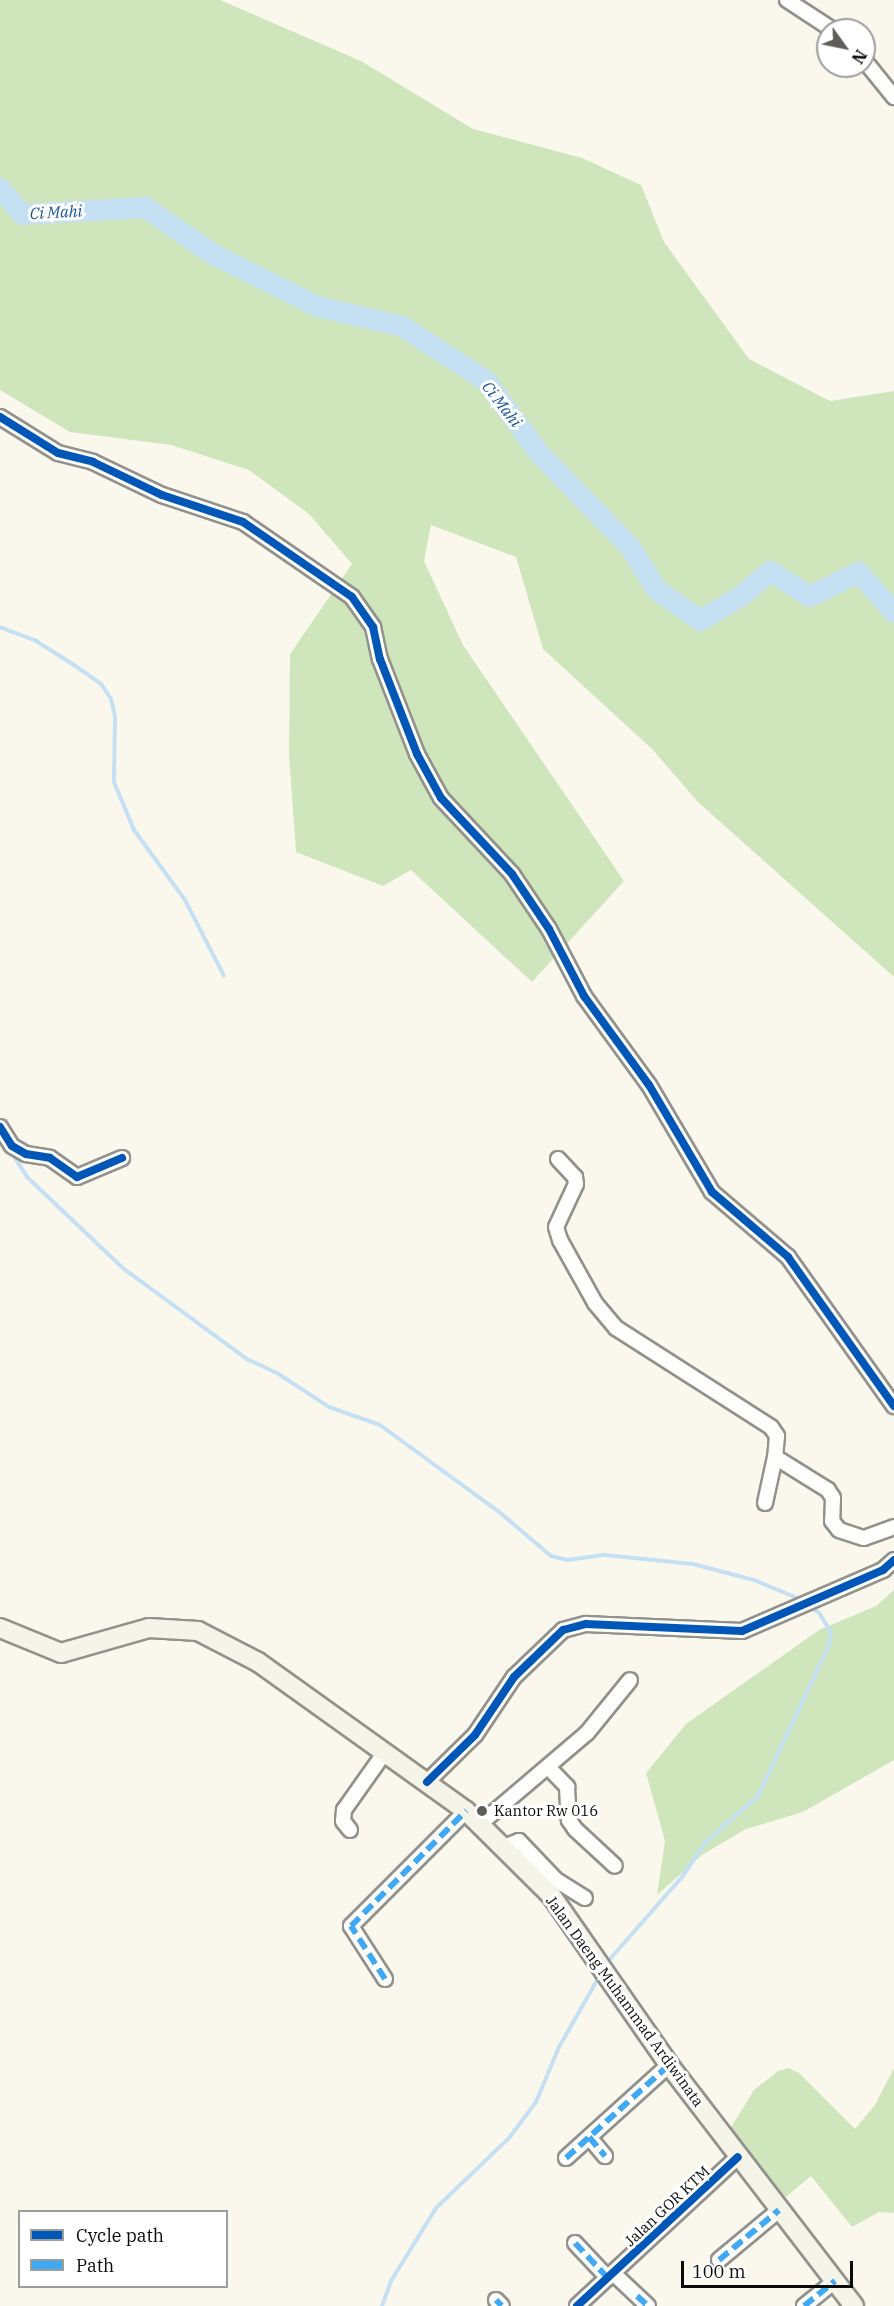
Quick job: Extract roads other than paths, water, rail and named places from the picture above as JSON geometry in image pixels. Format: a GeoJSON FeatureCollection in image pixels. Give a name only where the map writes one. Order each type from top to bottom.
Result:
{"type":"FeatureCollection","features":[{"type":"Feature","properties":{"kind":"main road","name":"Jalan Daeng Muhammad Ardiwinata"},"geometry":{"type":"LineString","coordinates":[[0,1628],[61,1653],[149,1628],[198,1631],[258,1662],[466,1811],[551,1895],[669,2065],[854,2306]]}},
{"type":"Feature","properties":{"kind":"street"},"geometry":{"type":"LineString","coordinates":[[787,0],[816,19]]}},
{"type":"Feature","properties":{"kind":"street"},"geometry":{"type":"LineString","coordinates":[[876,75],[894,97]]}},
{"type":"Feature","properties":{"kind":"street"},"geometry":{"type":"LineString","coordinates":[[0,417],[58,453],[93,462],[162,495],[243,522],[342,587],[359,604],[373,627],[380,659],[417,754],[441,798],[512,873],[549,929],[584,996],[648,1085],[712,1192],[788,1257],[894,1406]]}},
{"type":"Feature","properties":{"kind":"street"},"geometry":{"type":"LineString","coordinates":[[0,1127],[12,1146],[26,1154],[39,1153],[50,1158],[77,1177],[122,1158]]}},
{"type":"Feature","properties":{"kind":"street"},"geometry":{"type":"LineString","coordinates":[[558,1159],[576,1178],[576,1184],[556,1227],[596,1303],[628,1339],[771,1427],[777,1436],[775,1458],[765,1503]]}},
{"type":"Feature","properties":{"kind":"street"},"geometry":{"type":"LineString","coordinates":[[775,1458],[828,1490],[833,1498],[832,1521],[839,1530],[864,1538],[894,1527]]}},
{"type":"Feature","properties":{"kind":"street"},"geometry":{"type":"LineString","coordinates":[[427,1782],[475,1735],[514,1677],[563,1630],[586,1624],[742,1631],[883,1570],[894,1560]]}},
{"type":"Feature","properties":{"kind":"street"},"geometry":{"type":"LineString","coordinates":[[480,1824],[587,1733],[630,1680]]}},
{"type":"Feature","properties":{"kind":"street"},"geometry":{"type":"LineString","coordinates":[[350,1830],[343,1821],[344,1810],[385,1752]]}},
{"type":"Feature","properties":{"kind":"street"},"geometry":{"type":"LineString","coordinates":[[548,1767],[567,1787],[567,1810],[574,1829],[615,1866]]}},
{"type":"Feature","properties":{"kind":"street"},"geometry":{"type":"LineString","coordinates":[[385,1979],[351,1926],[466,1811]]}},
{"type":"Feature","properties":{"kind":"street"},"geometry":{"type":"LineString","coordinates":[[504,1847],[519,1841],[556,1880],[585,1898]]}},
{"type":"Feature","properties":{"kind":"street"},"geometry":{"type":"LineString","coordinates":[[566,2158],[669,2065]]}},
{"type":"Feature","properties":{"kind":"street"},"geometry":{"type":"LineString","coordinates":[[589,2137],[605,2156]]}},
{"type":"Feature","properties":{"kind":"street","name":"Jalan GOR KTM"},"geometry":{"type":"LineString","coordinates":[[577,2306],[738,2157]]}},
{"type":"Feature","properties":{"kind":"street"},"geometry":{"type":"LineString","coordinates":[[719,2260],[779,2210]]}},
{"type":"Feature","properties":{"kind":"street"},"geometry":{"type":"LineString","coordinates":[[575,2243],[648,2306]]}},
{"type":"Feature","properties":{"kind":"street"},"geometry":{"type":"LineString","coordinates":[[804,2306],[835,2281]]}},
{"type":"Feature","properties":{"kind":"waterway","name":"Ci Mahi"},"geometry":{"type":"LineString","coordinates":[[0,188],[22,214],[145,207],[213,254],[317,306],[402,326],[485,380],[539,453],[630,547],[656,589],[700,620],[740,596],[770,571],[809,596],[858,572],[894,612]]}},
{"type":"Feature","properties":{"kind":"waterway"},"geometry":{"type":"LineString","coordinates":[[0,627],[36,641],[74,665],[101,684],[111,699],[115,717],[114,782],[134,830],[185,900],[224,976]]}},
{"type":"Feature","properties":{"kind":"waterway"},"geometry":{"type":"LineString","coordinates":[[11,1152],[27,1177],[124,1269],[247,1359],[277,1373],[329,1407],[380,1425],[498,1511],[551,1556],[568,1560],[605,1555],[693,1564],[754,1580],[802,1600]]}},
{"type":"Feature","properties":{"kind":"waterway"},"geometry":{"type":"LineString","coordinates":[[610,1959],[682,1877],[706,1842],[758,1796],[829,1645],[831,1632],[819,1613],[808,1605]]}},
{"type":"Feature","properties":{"kind":"waterway"},"geometry":{"type":"LineString","coordinates":[[382,2306],[391,2281],[436,2208],[509,2138],[536,2102],[559,2047],[600,1975]]}},
{"type":"Feature","properties":{"kind":"place","name":"Kantor Rw 016"},"geometry":{"type":"Point","coordinates":[482,1811]}}]}
